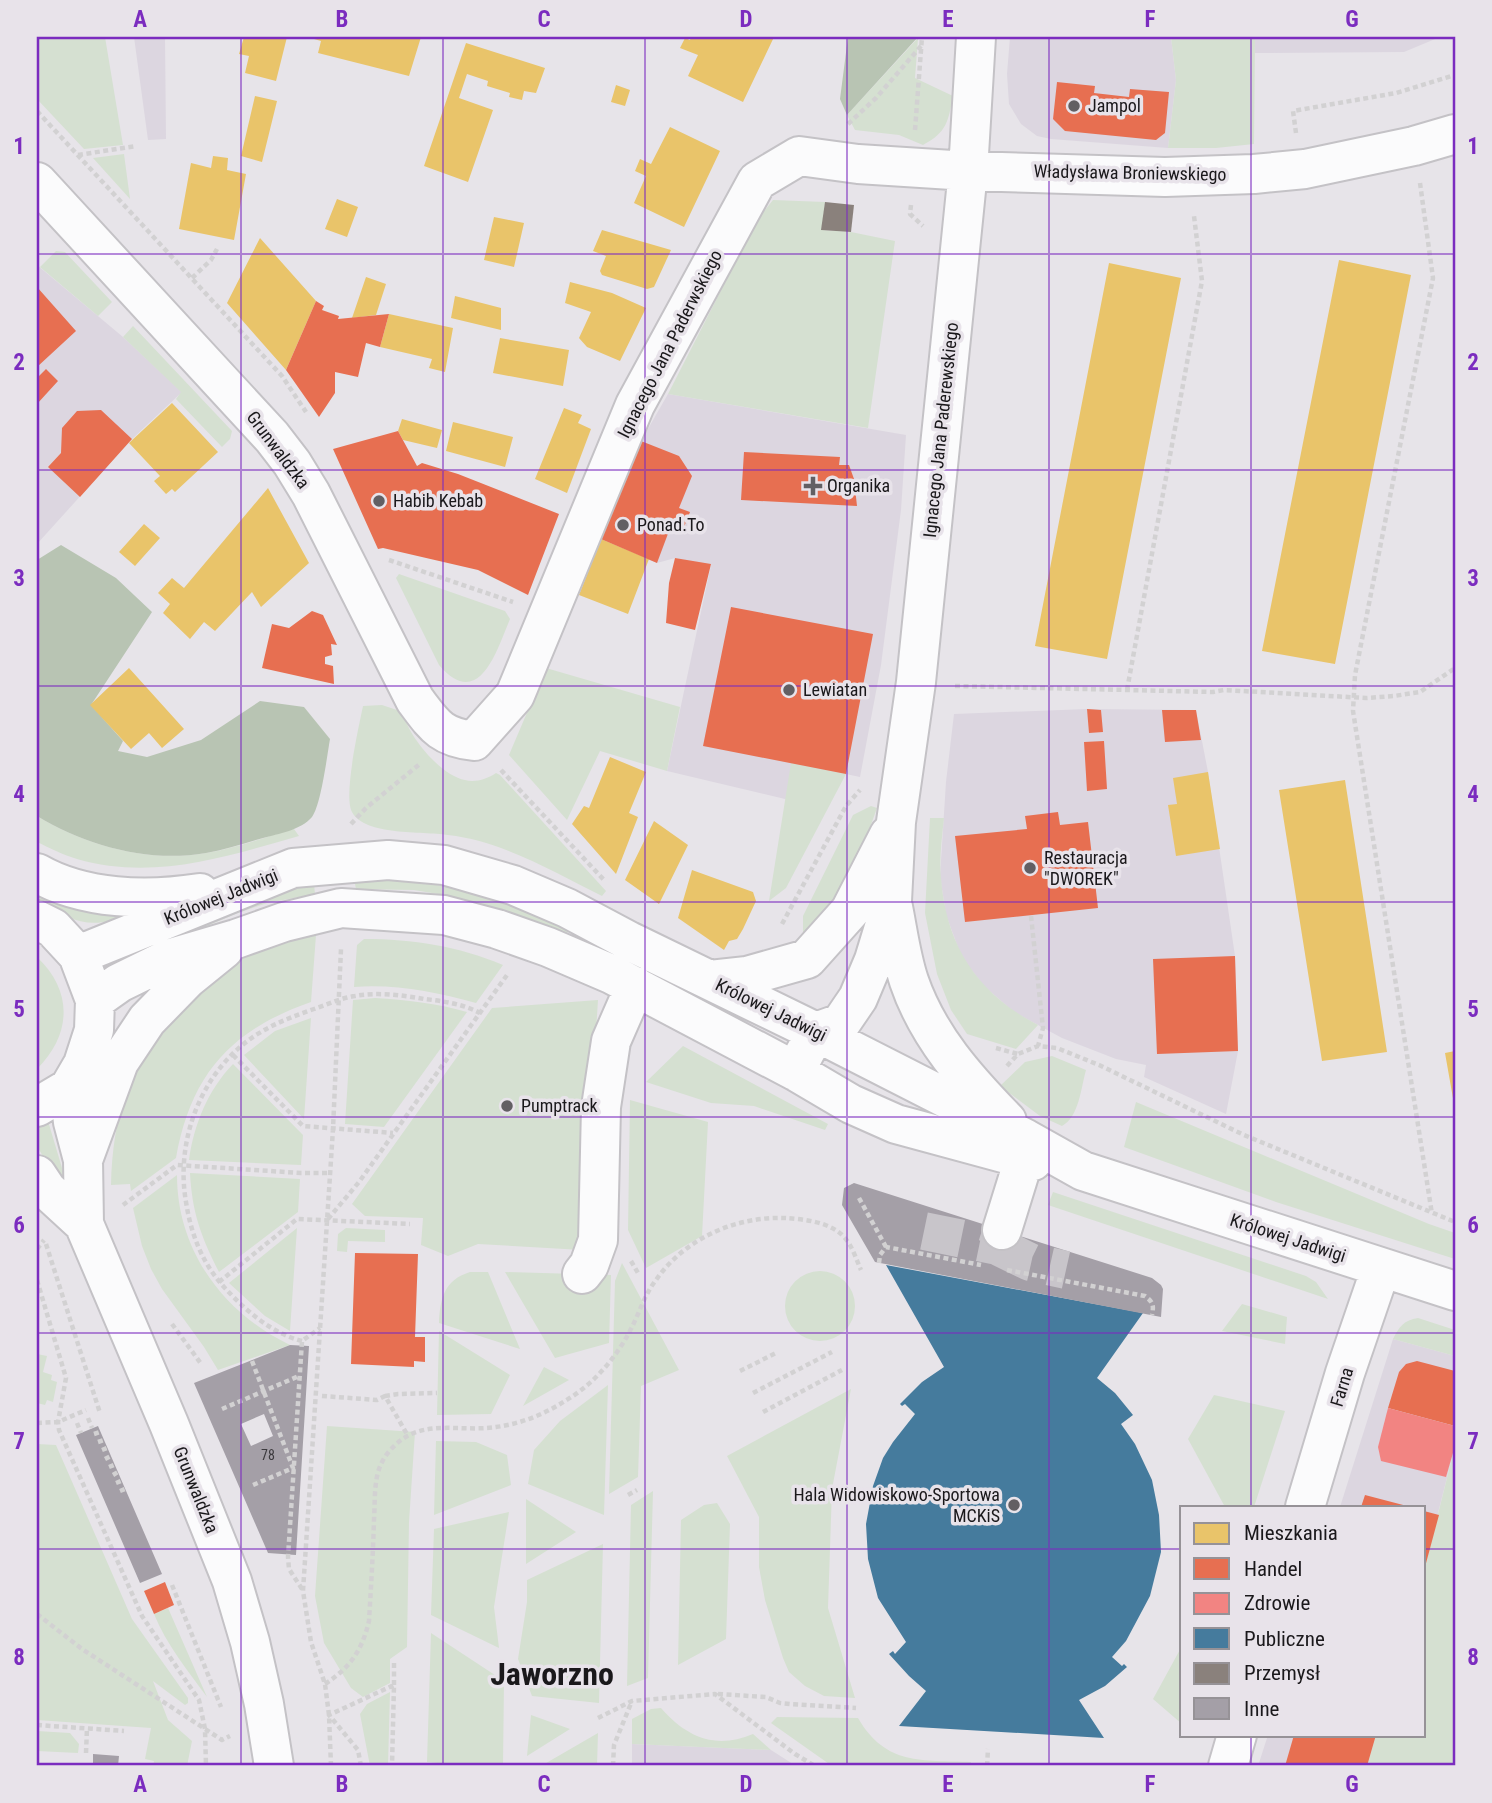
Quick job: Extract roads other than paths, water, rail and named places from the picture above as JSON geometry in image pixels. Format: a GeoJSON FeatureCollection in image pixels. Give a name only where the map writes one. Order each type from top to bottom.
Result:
{"type":"FeatureCollection","features":[{"type":"Feature","properties":{"kind":"street","name":"Ignacego Jana Paderewskiego"},"geometry":{"type":"LineString","coordinates":[[976,37],[968,171],[916,682],[895,822],[892,901],[902,953],[921,1009],[949,1057],[1025,1149]]}},
{"type":"Feature","properties":{"kind":"street","name":"Władysława Broniewskiego"},"geometry":{"type":"LineString","coordinates":[[968,171],[1165,177],[1254,174],[1305,169],[1414,146],[1455,134]]}},
{"type":"Feature","properties":{"kind":"street","name":"Ignacego Jana Paderwskiego"},"geometry":{"type":"LineString","coordinates":[[474,741],[515,695],[635,405],[757,181],[799,156],[859,164],[968,171]]}},
{"type":"Feature","properties":{"kind":"street","name":"Grunwaldzka"},"geometry":{"type":"LineString","coordinates":[[37,182],[280,447],[311,494],[415,700],[438,730],[454,738],[474,741]]}},
{"type":"Feature","properties":{"kind":"street","name":"Ignacego Jana Paderewskiego"},"geometry":{"type":"LineString","coordinates":[[807,959],[850,911],[895,822]]}},
{"type":"Feature","properties":{"kind":"street","name":"Królowej Jadwigi"},"geometry":{"type":"LineString","coordinates":[[78,955],[293,868],[388,860],[444,865],[513,885],[534,894],[710,980],[816,1032],[1025,1149],[1083,1171],[1455,1291]]}},
{"type":"Feature","properties":{"kind":"street"},"geometry":{"type":"LineString","coordinates":[[37,873],[53,882],[102,894],[162,898],[243,886]]}},
{"type":"Feature","properties":{"kind":"street","name":"Ignacego Jana Paderewskiego"},"geometry":{"type":"LineString","coordinates":[[816,1032],[842,1023],[858,998],[874,960],[892,901]]}},
{"type":"Feature","properties":{"kind":"street"},"geometry":{"type":"LineString","coordinates":[[95,1000],[119,983],[168,959],[284,922],[341,908],[444,915],[497,929],[548,947],[635,986],[796,1071],[851,1104],[896,1124],[1025,1149],[1002,1230]]}},
{"type":"Feature","properties":{"kind":"street"},"geometry":{"type":"LineString","coordinates":[[37,920],[53,928],[78,955],[95,1000],[94,1030],[83,1064],[69,1088],[37,1107]]}},
{"type":"Feature","properties":{"kind":"street"},"geometry":{"type":"LineString","coordinates":[[83,1160],[119,1062],[147,1020],[187,979],[236,939]]}},
{"type":"Feature","properties":{"kind":"street"},"geometry":{"type":"LineString","coordinates":[[710,980],[747,976],[807,959],[802,1004],[816,1032],[796,1071]]}},
{"type":"Feature","properties":{"kind":"street"},"geometry":{"type":"LineString","coordinates":[[582,1274],[589,1265],[598,1240],[601,1107],[611,1041],[635,986]]}},
{"type":"Feature","properties":{"kind":"street","name":"Grunwaldzka"},"geometry":{"type":"LineString","coordinates":[[69,1088],[73,1122],[83,1160],[84,1224],[232,1581],[250,1642],[274,1766]]}},
{"type":"Feature","properties":{"kind":"street","name":"Grunwaldzka"},"geometry":{"type":"LineString","coordinates":[[37,1175],[47,1190],[84,1224]]}},
{"type":"Feature","properties":{"kind":"street","name":"Farna"},"geometry":{"type":"LineString","coordinates":[[1305,1506],[1345,1373],[1381,1268]]}},
{"type":"Feature","properties":{"kind":"street"},"geometry":{"type":"LineString","coordinates":[[1228,1766],[1237,1736]]}},
{"type":"Feature","properties":{"kind":"tunnel"},"geometry":{"type":"LineString","coordinates":[[924,1231],[997,1246],[1002,1230]]}},
{"type":"Feature","properties":{"kind":"tunnel"},"geometry":{"type":"LineString","coordinates":[[997,1246],[1030,1262],[1066,1270]]}},
{"type":"Feature","properties":{"kind":"place","name":"Jampol"},"geometry":{"type":"Point","coordinates":[1074,106]}},
{"type":"Feature","properties":{"kind":"place","name":"Organika"},"geometry":{"type":"Point","coordinates":[813,486]}},
{"type":"Feature","properties":{"kind":"place","name":"Habib Kebab"},"geometry":{"type":"Point","coordinates":[379,501]}},
{"type":"Feature","properties":{"kind":"place","name":"Ponad.To"},"geometry":{"type":"Point","coordinates":[623,525]}},
{"type":"Feature","properties":{"kind":"place","name":"Lewiatan"},"geometry":{"type":"Point","coordinates":[789,690]}},
{"type":"Feature","properties":{"kind":"place","name":"Restauracja \"DWOREK\""},"geometry":{"type":"Point","coordinates":[1030,868]}},
{"type":"Feature","properties":{"kind":"place","name":"Pumptrack"},"geometry":{"type":"Point","coordinates":[507,1106]}},
{"type":"Feature","properties":{"kind":"place","name":"Hala Widowiskowo-Sportowa MCKiS"},"geometry":{"type":"Point","coordinates":[1014,1505]}},
{"type":"Feature","properties":{"kind":"district","name":"Jaworzno"},"geometry":{"type":"Point","coordinates":[552,1674]}}]}
